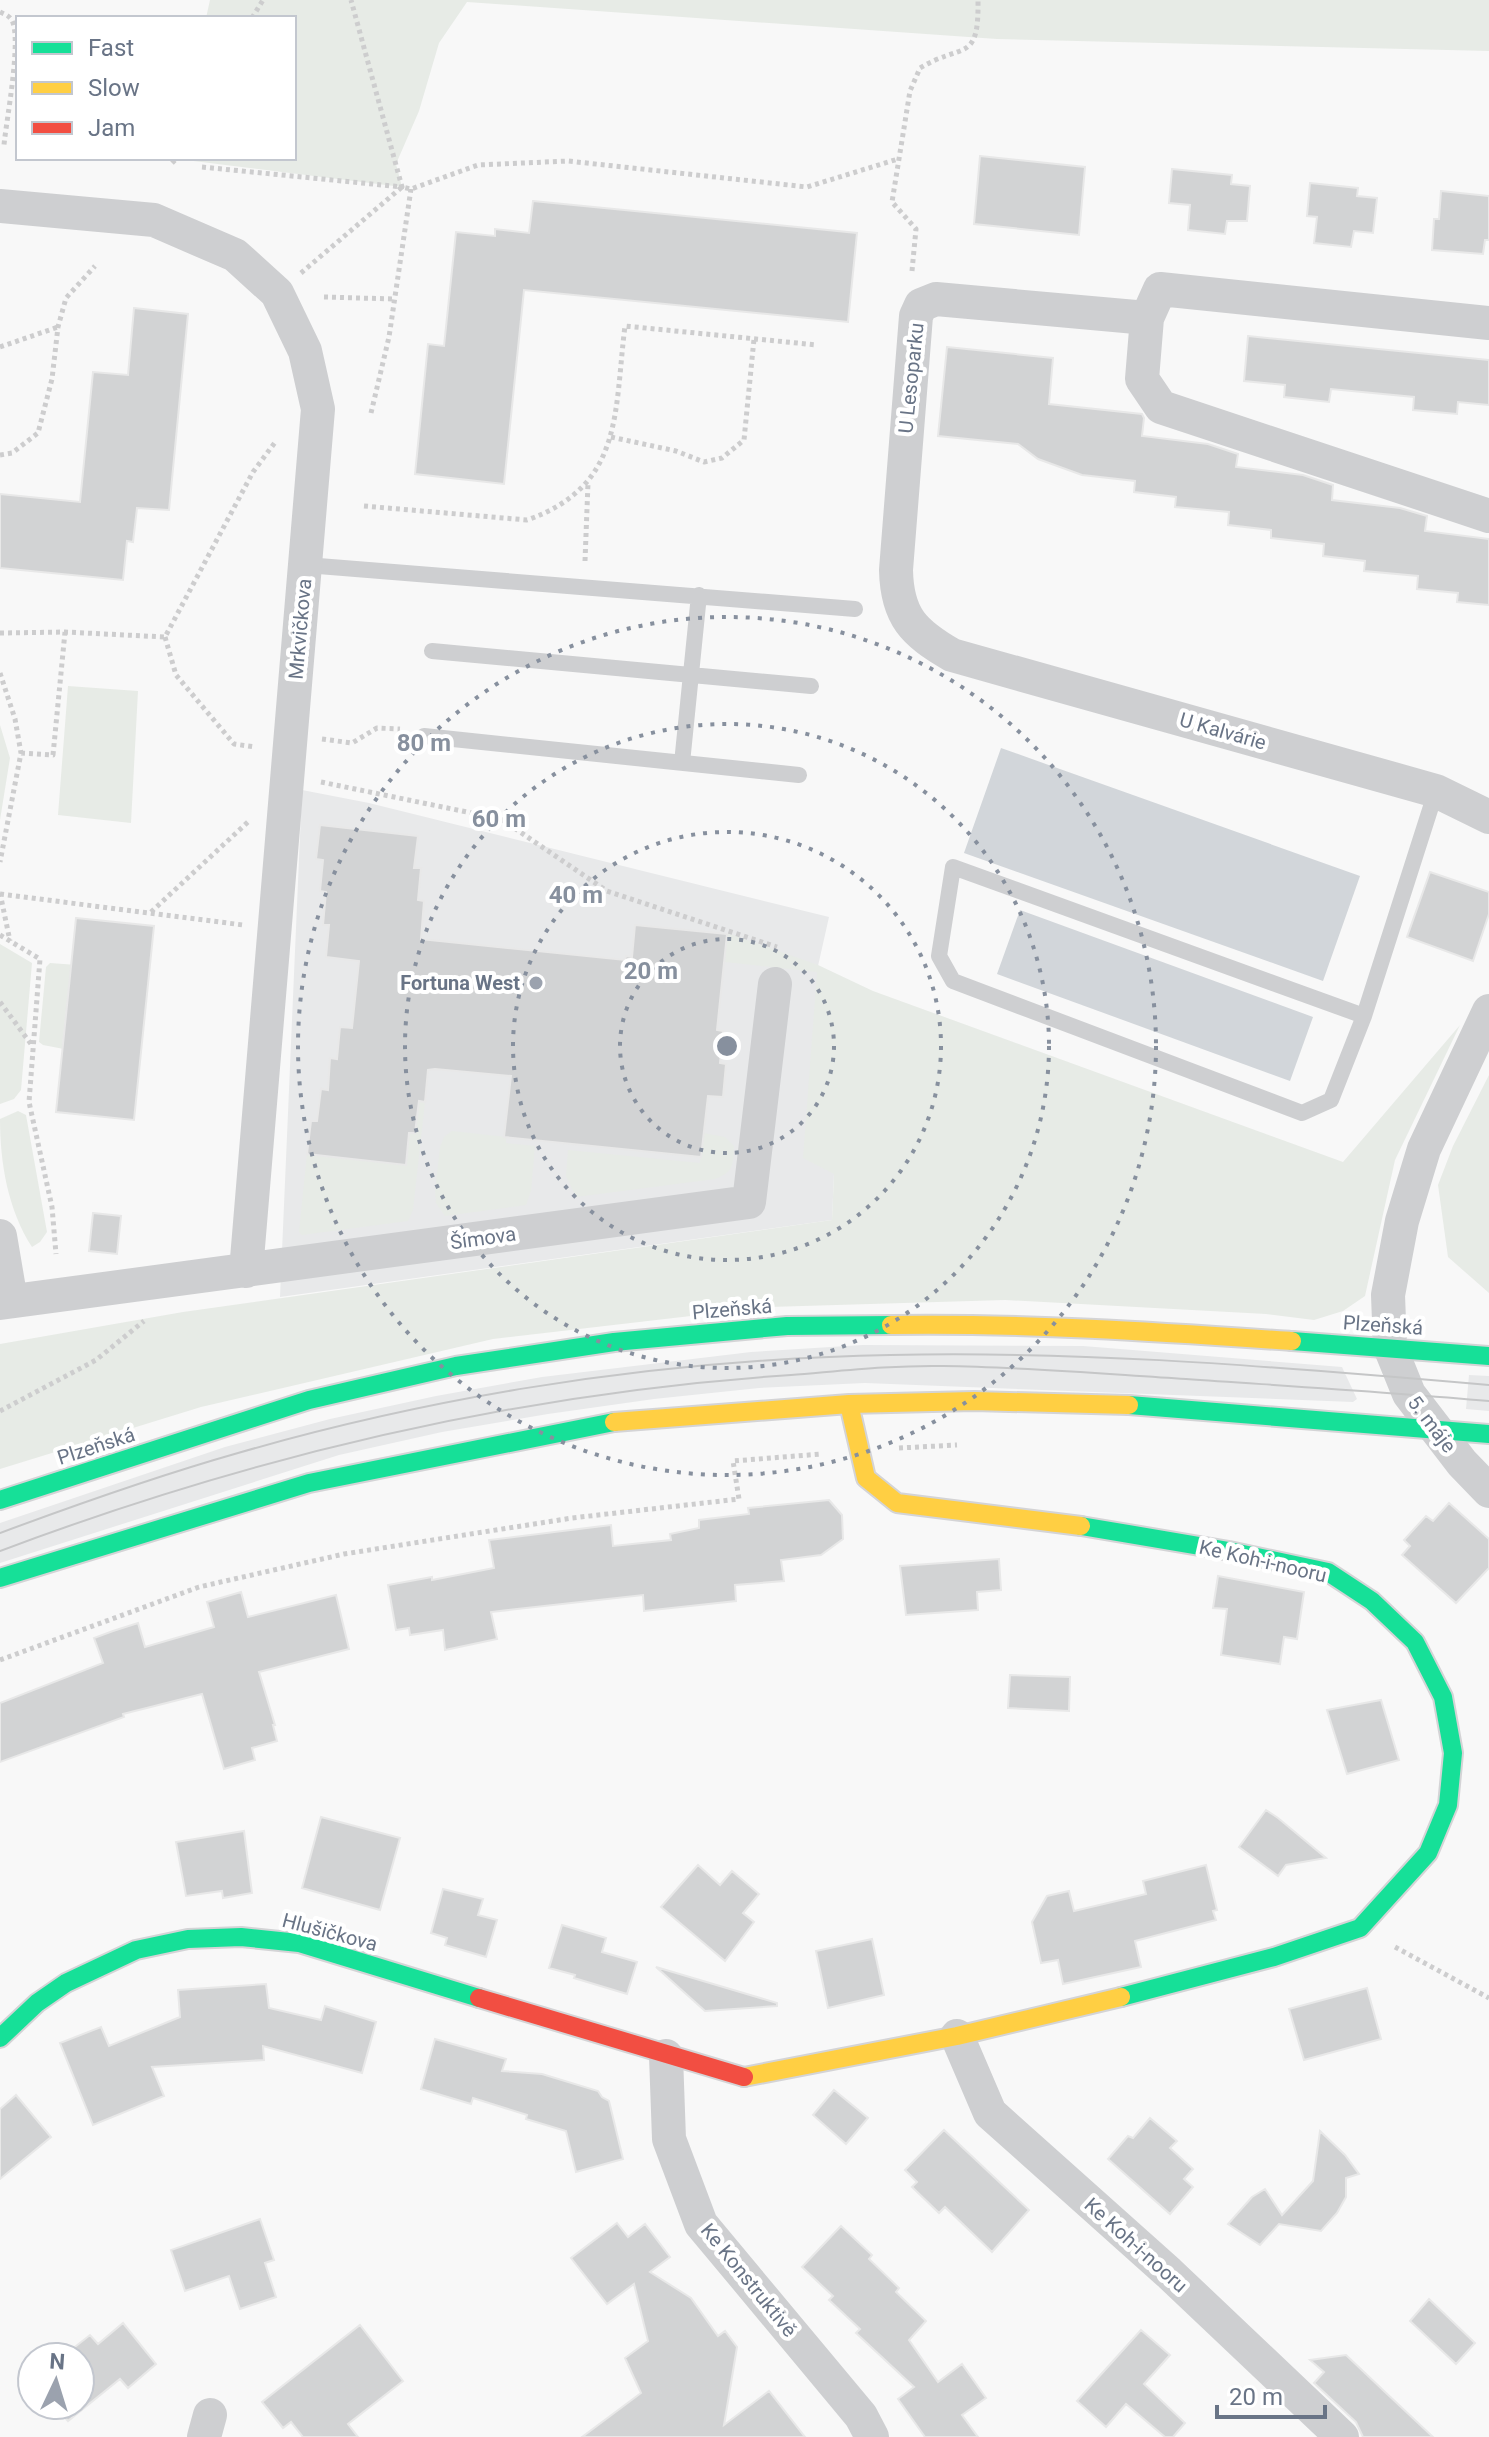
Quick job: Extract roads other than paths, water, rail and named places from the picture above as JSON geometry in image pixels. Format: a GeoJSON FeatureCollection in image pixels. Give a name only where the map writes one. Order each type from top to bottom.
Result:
{"type":"FeatureCollection","features":[{"type":"Feature","properties":{"kind":"main road","name":"Plzeňská"},"geometry":{"type":"LineString","coordinates":[[0,1500],[309,1400],[456,1366],[614,1342],[787,1326],[962,1324],[1151,1331],[1489,1356]]}},
{"type":"Feature","properties":{"kind":"main road"},"geometry":{"type":"LineString","coordinates":[[0,1578],[309,1483],[621,1421],[849,1404],[974,1401],[1117,1404],[1489,1434]]}},
{"type":"Feature","properties":{"kind":"main road","name":"Ke Koh-i-nooru"},"geometry":{"type":"LineString","coordinates":[[666,2056],[740,2078],[957,2036],[1274,1957],[1360,1928],[1428,1853],[1448,1805],[1453,1753],[1443,1697],[1415,1642],[1372,1601],[1328,1572],[1229,1551],[1042,1519],[897,1503],[866,1478],[849,1404]]}},
{"type":"Feature","properties":{"kind":"main road","name":"Hlušičkova"},"geometry":{"type":"LineString","coordinates":[[0,2038],[50,1992],[138,1948],[190,1937],[246,1936],[299,1943],[666,2056]]}},
{"type":"Feature","properties":{"kind":"street","name":"Mrkvičkova"},"geometry":{"type":"LineString","coordinates":[[0,206],[154,220],[235,255],[277,293],[305,351],[318,409],[306,565],[298,773],[246,1271]]}},
{"type":"Feature","properties":{"kind":"street"},"geometry":{"type":"LineString","coordinates":[[1489,323],[1160,289],[1147,318],[1142,379],[1161,407],[1489,516]]}},
{"type":"Feature","properties":{"kind":"street","name":"U Lesoparku"},"geometry":{"type":"LineString","coordinates":[[952,655],[919,635],[911,625],[896,589],[902,472],[919,308],[925,302],[936,299],[1147,318]]}},
{"type":"Feature","properties":{"kind":"street","name":"U Kalvárie"},"geometry":{"type":"LineString","coordinates":[[952,655],[1436,791],[1489,817]]}},
{"type":"Feature","properties":{"kind":"street","name":"Šímova"},"geometry":{"type":"LineString","coordinates":[[6,1302],[749,1202],[775,984]]}},
{"type":"Feature","properties":{"kind":"street"},"geometry":{"type":"LineString","coordinates":[[1390,1347],[1388,1295],[1406,1206],[1424,1149],[1489,1011]]}},
{"type":"Feature","properties":{"kind":"street"},"geometry":{"type":"LineString","coordinates":[[0,1236],[6,1302]]}},
{"type":"Feature","properties":{"kind":"street","name":"5. máje"},"geometry":{"type":"LineString","coordinates":[[1390,1347],[1409,1394],[1462,1463],[1489,1491]]}},
{"type":"Feature","properties":{"kind":"street","name":"Ke Koh-i-nooru"},"geometry":{"type":"LineString","coordinates":[[957,2036],[990,2113],[1169,2273],[1342,2437]]}},
{"type":"Feature","properties":{"kind":"street","name":"Ke Konstruktivě"},"geometry":{"type":"LineString","coordinates":[[666,2056],[669,2139],[701,2224],[861,2416],[872,2437]]}},
{"type":"Feature","properties":{"kind":"lane"},"geometry":{"type":"LineString","coordinates":[[306,565],[855,609]]}},
{"type":"Feature","properties":{"kind":"lane"},"geometry":{"type":"LineString","coordinates":[[682,763],[699,595]]}},
{"type":"Feature","properties":{"kind":"lane"},"geometry":{"type":"LineString","coordinates":[[432,651],[811,686]]}},
{"type":"Feature","properties":{"kind":"lane"},"geometry":{"type":"LineString","coordinates":[[424,736],[799,775]]}},
{"type":"Feature","properties":{"kind":"lane"},"geometry":{"type":"LineString","coordinates":[[1364,1016],[953,867],[939,956],[953,981],[1302,1113],[1331,1100],[1364,1016],[1436,791]]}},
{"type":"Feature","properties":{"kind":"tram line"},"geometry":{"type":"LineString","coordinates":[[0,1533],[178,1471],[310,1433],[530,1387],[680,1368],[829,1357],[994,1354],[1242,1365],[1489,1385]]}},
{"type":"Feature","properties":{"kind":"tram line"},"geometry":{"type":"LineString","coordinates":[[0,1551],[193,1486],[389,1434],[488,1413],[689,1384],[886,1367],[973,1367],[1489,1401]]}},
{"type":"Feature","properties":{"kind":"place","name":"Fortuna West"},"geometry":{"type":"Point","coordinates":[536,983]}}]}
